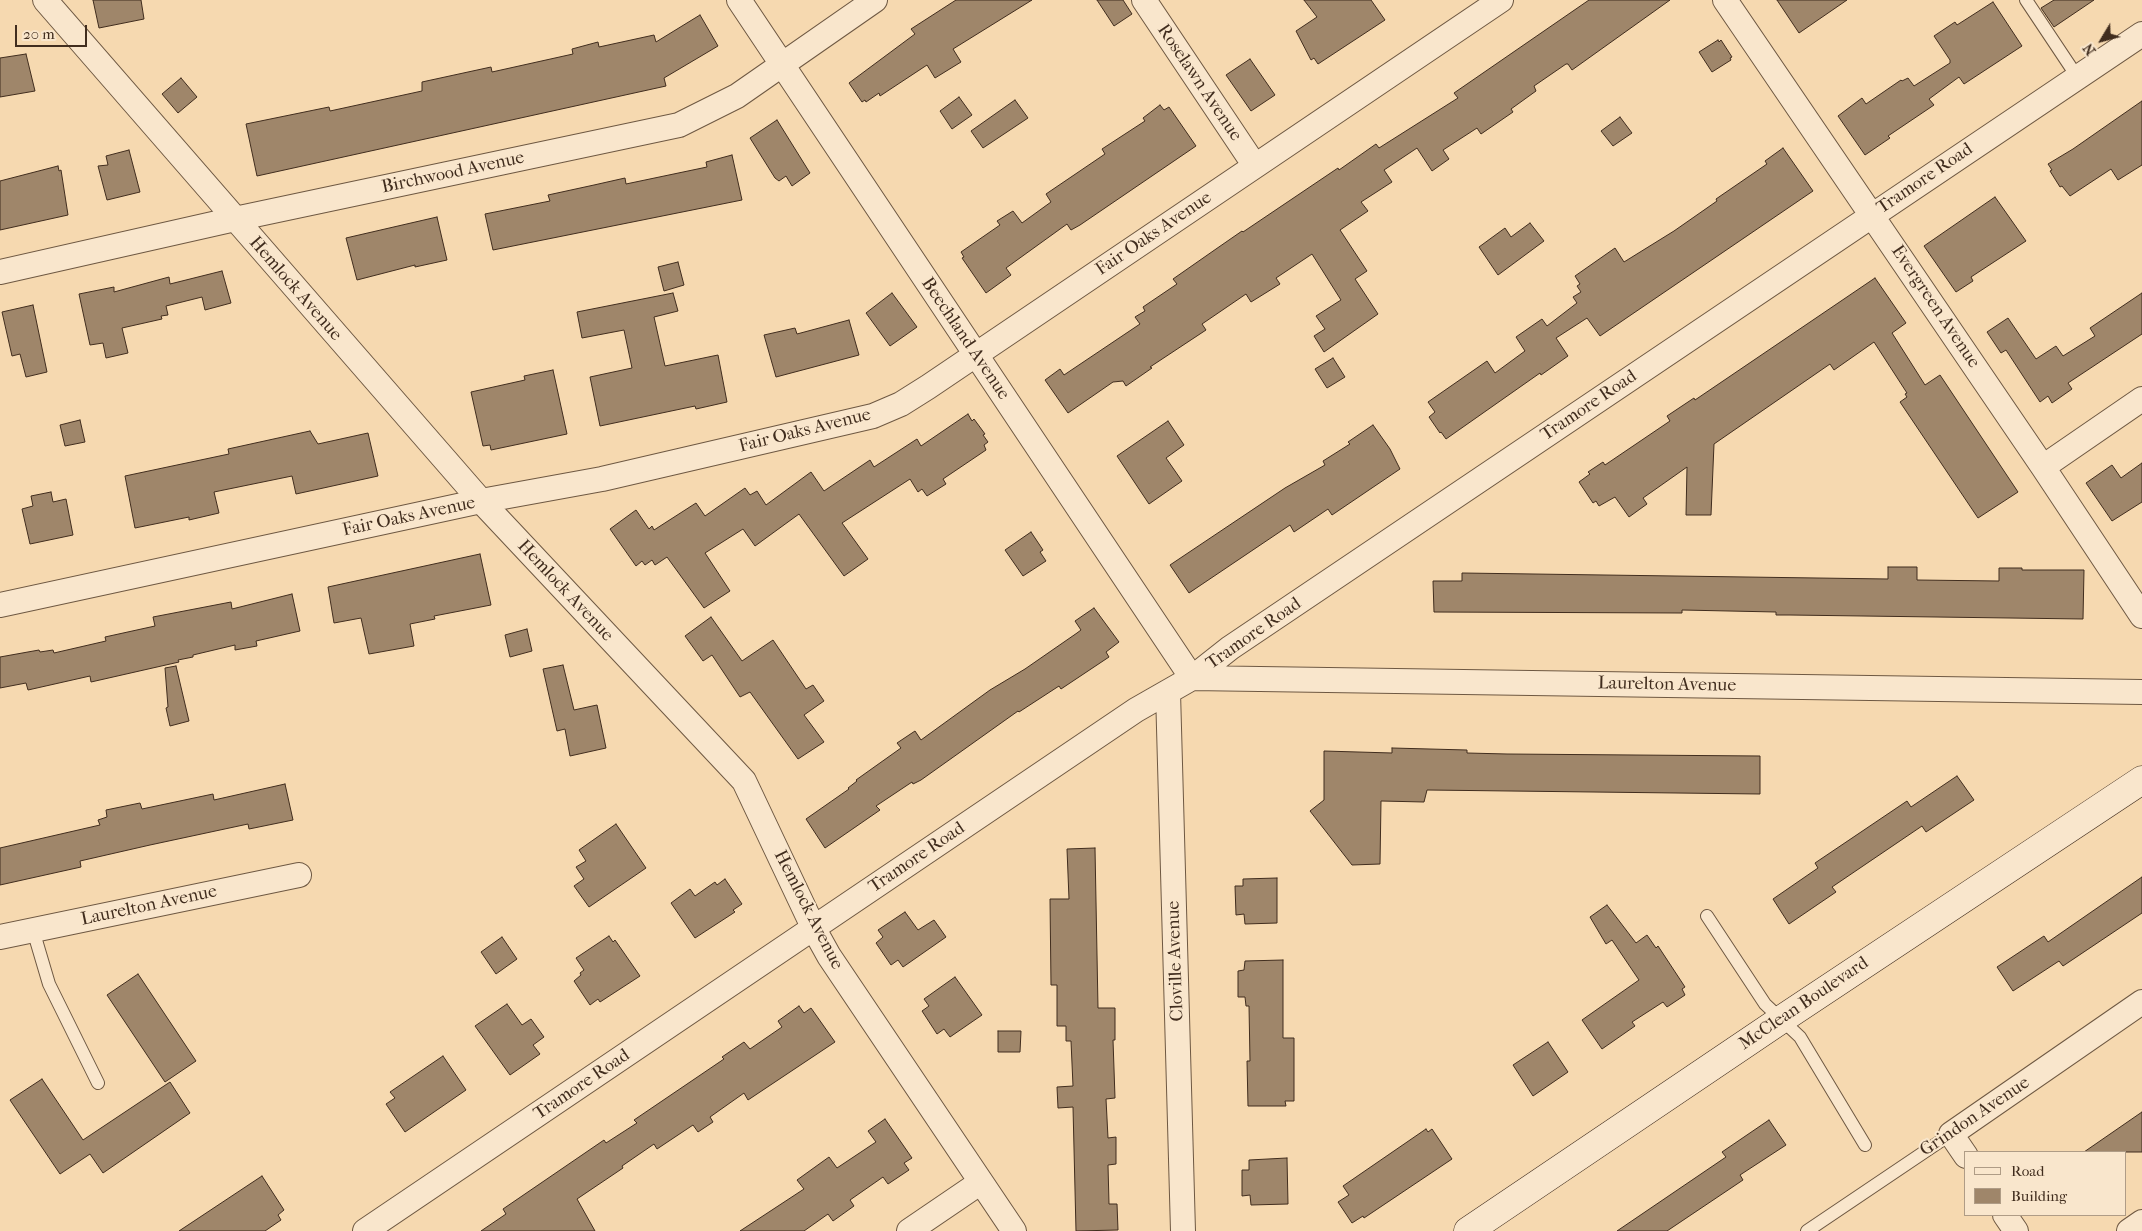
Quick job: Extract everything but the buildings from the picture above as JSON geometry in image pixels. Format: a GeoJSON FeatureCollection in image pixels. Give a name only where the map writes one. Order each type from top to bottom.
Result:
{"type":"FeatureCollection","features":[{"type":"Feature","properties":{"kind":"street","name":"Hemlock Avenue"},"geometry":{"type":"LineString","coordinates":[[45,0],[480,501],[744,781],[828,956],[1014,1231]]}},
{"type":"Feature","properties":{"kind":"street","name":"Beechland Avenue"},"geometry":{"type":"LineString","coordinates":[[738,0],[1192,678]]}},
{"type":"Feature","properties":{"kind":"street","name":"Birchwood Avenue"},"geometry":{"type":"LineString","coordinates":[[0,272],[235,219],[679,125],[737,96],[875,0]]}},
{"type":"Feature","properties":{"kind":"street","name":"Roselawn Avenue"},"geometry":{"type":"LineString","coordinates":[[1144,0],[1255,166]]}},
{"type":"Feature","properties":{"kind":"street","name":"Fair Oaks Avenue"},"geometry":{"type":"LineString","coordinates":[[0,605],[480,501],[602,479],[873,416],[901,404],[976,355],[1501,0]]}},
{"type":"Feature","properties":{"kind":"street","name":"Evergreen Avenue"},"geometry":{"type":"LineString","coordinates":[[1725,0],[2043,466],[2142,616]]}},
{"type":"Feature","properties":{"kind":"street","name":"Tramore Road"},"geometry":{"type":"LineString","coordinates":[[365,1231],[1136,710],[1192,678],[1238,643],[2142,34]]}},
{"type":"Feature","properties":{"kind":"street"},"geometry":{"type":"LineString","coordinates":[[2043,466],[2142,399]]}},
{"type":"Feature","properties":{"kind":"street","name":"Laurelton Avenue"},"geometry":{"type":"LineString","coordinates":[[1192,678],[2142,692]]}},
{"type":"Feature","properties":{"kind":"street","name":"Cloville Avenue"},"geometry":{"type":"LineString","coordinates":[[1168,692],[1183,1231]]}},
{"type":"Feature","properties":{"kind":"street","name":"McClean Boulevard"},"geometry":{"type":"LineString","coordinates":[[1468,1231],[1782,1019],[2142,780]]}},
{"type":"Feature","properties":{"kind":"street","name":"Laurelton Avenue"},"geometry":{"type":"LineString","coordinates":[[0,937],[299,875]]}},
{"type":"Feature","properties":{"kind":"street","name":"Grindon Avenue"},"geometry":{"type":"LineString","coordinates":[[1951,1134],[2142,1002]]}},
{"type":"Feature","properties":{"kind":"street"},"geometry":{"type":"LineString","coordinates":[[1951,1134],[1964,1153]]}},
{"type":"Feature","properties":{"kind":"street"},"geometry":{"type":"LineString","coordinates":[[909,1231],[981,1182]]}},
{"type":"Feature","properties":{"kind":"street"},"geometry":{"type":"LineString","coordinates":[[2006,1216],[2016,1231]]}},
{"type":"Feature","properties":{"kind":"street"},"geometry":{"type":"LineString","coordinates":[[2130,1231],[2142,1222]]}},
{"type":"Feature","properties":{"kind":"lane"},"geometry":{"type":"LineString","coordinates":[[2026,0],[2078,78]]}},
{"type":"Feature","properties":{"kind":"lane"},"geometry":{"type":"LineString","coordinates":[[1708,916],[1765,1004],[1800,1036],[1865,1145]]}},
{"type":"Feature","properties":{"kind":"lane"},"geometry":{"type":"LineString","coordinates":[[33,930],[49,984],[98,1083]]}},
{"type":"Feature","properties":{"kind":"lane","name":"Grindon Avenue"},"geometry":{"type":"LineString","coordinates":[[1808,1231],[1951,1134]]}}]}
